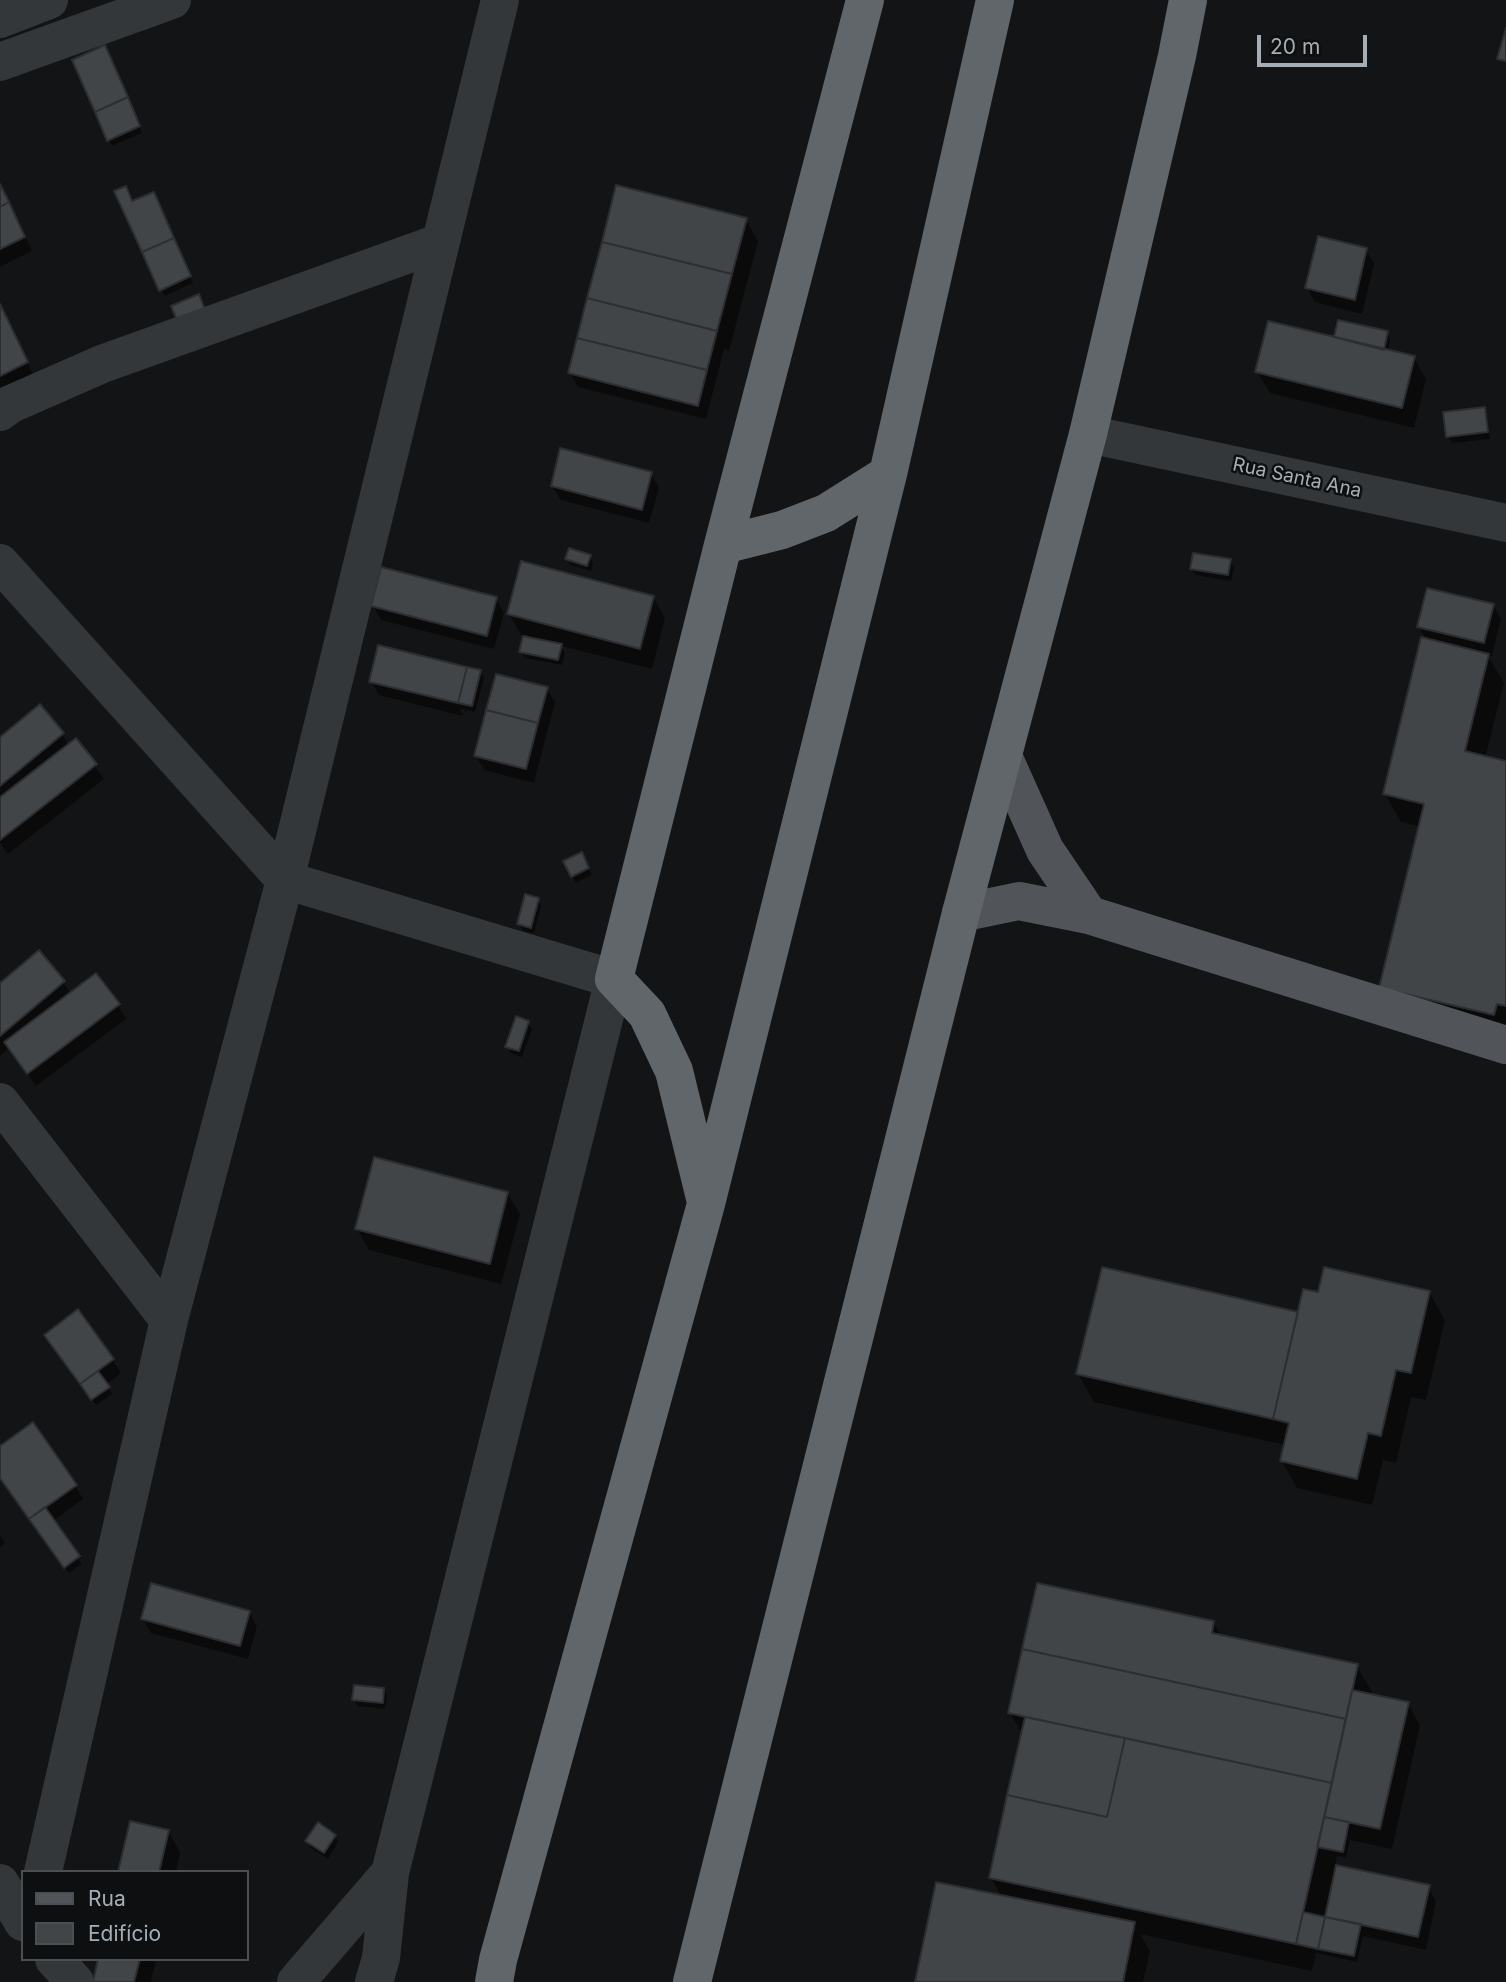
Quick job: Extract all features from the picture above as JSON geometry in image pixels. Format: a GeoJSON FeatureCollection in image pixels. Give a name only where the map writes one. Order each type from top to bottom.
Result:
{"type":"FeatureCollection","features":[{"type":"Feature","properties":{"kind":"highway"},"geometry":{"type":"LineString","coordinates":[[706,1204],[674,1071],[647,1014],[614,979],[723,545],[865,0]]}},
{"type":"Feature","properties":{"kind":"highway"},"geometry":{"type":"LineString","coordinates":[[504,1975],[706,1204],[888,474],[995,0]]}},
{"type":"Feature","properties":{"kind":"highway"},"geometry":{"type":"LineString","coordinates":[[692,1982],[961,913],[1088,434],[1188,0]]}},
{"type":"Feature","properties":{"kind":"highway"},"geometry":{"type":"LineString","coordinates":[[723,545],[782,530],[826,513],[888,474]]}},
{"type":"Feature","properties":{"kind":"main road"},"geometry":{"type":"LineString","coordinates":[[1003,756],[1045,850],[1089,915]]}},
{"type":"Feature","properties":{"kind":"main road"},"geometry":{"type":"LineString","coordinates":[[961,913],[1019,901],[1089,915],[1506,1045]]}},
{"type":"Feature","properties":{"kind":"street"},"geometry":{"type":"LineString","coordinates":[[0,19],[49,0]]}},
{"type":"Feature","properties":{"kind":"street"},"geometry":{"type":"LineString","coordinates":[[0,62],[172,0]]}},
{"type":"Feature","properties":{"kind":"street"},"geometry":{"type":"LineString","coordinates":[[43,1870],[169,1321],[285,880],[500,0]]}},
{"type":"Feature","properties":{"kind":"street"},"geometry":{"type":"LineString","coordinates":[[0,412],[12,404],[102,364],[439,243]]}},
{"type":"Feature","properties":{"kind":"street","name":"Rua Santa Ana"},"geometry":{"type":"LineString","coordinates":[[1088,434],[1506,523]]}},
{"type":"Feature","properties":{"kind":"street"},"geometry":{"type":"LineString","coordinates":[[0,563],[285,880],[614,979],[390,1873],[382,1958],[374,1982]]}},
{"type":"Feature","properties":{"kind":"street"},"geometry":{"type":"LineString","coordinates":[[0,1102],[169,1321]]}},
{"type":"Feature","properties":{"kind":"street"},"geometry":{"type":"LineString","coordinates":[[296,1982],[390,1873]]}},
{"type":"Feature","properties":{"kind":"street"},"geometry":{"type":"LineString","coordinates":[[0,1883],[21,1919]]}},
{"type":"Feature","properties":{"kind":"street"},"geometry":{"type":"LineString","coordinates":[[56,1961],[75,1982]]}},
{"type":"Feature","properties":{"kind":"building"},"geometry":{"type":"Polygon","coordinates":[[[1506,28],[1506,61],[1497,59],[1506,28]]]}},
{"type":"Feature","properties":{"kind":"building"},"geometry":{"type":"Polygon","coordinates":[[[105,45],[128,97],[95,112],[72,60],[105,45]]]}},
{"type":"Feature","properties":{"kind":"building"},"geometry":{"type":"Polygon","coordinates":[[[128,97],[140,126],[107,141],[95,112],[128,97]]]}},
{"type":"Feature","properties":{"kind":"building"},"geometry":{"type":"Polygon","coordinates":[[[0,184],[9,202],[0,207],[0,184]]]}},
{"type":"Feature","properties":{"kind":"building"},"geometry":{"type":"Polygon","coordinates":[[[616,185],[747,218],[732,274],[602,242],[616,185]]]}},
{"type":"Feature","properties":{"kind":"building"},"geometry":{"type":"Polygon","coordinates":[[[126,186],[132,201],[154,192],[174,238],[142,252],[114,191],[126,186]]]}},
{"type":"Feature","properties":{"kind":"building"},"geometry":{"type":"Polygon","coordinates":[[[9,202],[25,237],[0,249],[0,207],[9,202]]]}},
{"type":"Feature","properties":{"kind":"building"},"geometry":{"type":"Polygon","coordinates":[[[1318,236],[1367,248],[1355,300],[1305,288],[1318,236]]]}},
{"type":"Feature","properties":{"kind":"building"},"geometry":{"type":"Polygon","coordinates":[[[174,238],[191,276],[159,291],[142,252],[174,238]]]}},
{"type":"Feature","properties":{"kind":"building"},"geometry":{"type":"Polygon","coordinates":[[[602,242],[732,274],[717,331],[587,298],[602,242]]]}},
{"type":"Feature","properties":{"kind":"building"},"geometry":{"type":"Polygon","coordinates":[[[199,294],[208,318],[181,330],[171,306],[199,294]]]}},
{"type":"Feature","properties":{"kind":"building"},"geometry":{"type":"Polygon","coordinates":[[[587,298],[717,331],[707,370],[577,338],[587,298]]]}},
{"type":"Feature","properties":{"kind":"building"},"geometry":{"type":"Polygon","coordinates":[[[0,304],[28,362],[0,376],[0,304]]]}},
{"type":"Feature","properties":{"kind":"building"},"geometry":{"type":"Polygon","coordinates":[[[1338,320],[1388,331],[1384,350],[1334,337],[1338,320]]]}},
{"type":"Feature","properties":{"kind":"building"},"geometry":{"type":"Polygon","coordinates":[[[1268,321],[1415,356],[1402,408],[1255,372],[1268,321]]]}},
{"type":"Feature","properties":{"kind":"building"},"geometry":{"type":"Polygon","coordinates":[[[577,338],[707,370],[698,406],[568,373],[577,338]]]}},
{"type":"Feature","properties":{"kind":"building"},"geometry":{"type":"Polygon","coordinates":[[[1485,407],[1488,432],[1446,437],[1443,412],[1485,407]]]}},
{"type":"Feature","properties":{"kind":"building"},"geometry":{"type":"Polygon","coordinates":[[[560,448],[652,472],[642,510],[551,486],[560,448]]]}},
{"type":"Feature","properties":{"kind":"building"},"geometry":{"type":"Polygon","coordinates":[[[569,548],[591,555],[587,566],[565,559],[569,548]]]}},
{"type":"Feature","properties":{"kind":"building"},"geometry":{"type":"Polygon","coordinates":[[[1193,553],[1231,559],[1228,575],[1190,569],[1193,553]]]}},
{"type":"Feature","properties":{"kind":"building"},"geometry":{"type":"Polygon","coordinates":[[[521,561],[654,596],[640,649],[507,614],[521,561]]]}},
{"type":"Feature","properties":{"kind":"building"},"geometry":{"type":"Polygon","coordinates":[[[381,567],[497,597],[487,636],[371,606],[381,567]]]}},
{"type":"Feature","properties":{"kind":"building"},"geometry":{"type":"Polygon","coordinates":[[[1427,588],[1494,604],[1484,643],[1417,627],[1427,588]]]}},
{"type":"Feature","properties":{"kind":"building"},"geometry":{"type":"Polygon","coordinates":[[[523,636],[562,644],[558,660],[519,652],[523,636]]]}},
{"type":"Feature","properties":{"kind":"building"},"geometry":{"type":"Polygon","coordinates":[[[1421,637],[1489,654],[1465,751],[1506,761],[1506,1006],[1497,1004],[1494,1015],[1379,988],[1424,804],[1383,794],[1421,637]]]}},
{"type":"Feature","properties":{"kind":"building"},"geometry":{"type":"Polygon","coordinates":[[[378,645],[467,667],[458,703],[369,682],[378,645]]]}},
{"type":"Feature","properties":{"kind":"building"},"geometry":{"type":"Polygon","coordinates":[[[467,667],[481,670],[472,706],[458,703],[467,667]]]}},
{"type":"Feature","properties":{"kind":"building"},"geometry":{"type":"Polygon","coordinates":[[[496,674],[548,687],[538,723],[486,710],[496,674]]]}},
{"type":"Feature","properties":{"kind":"building"},"geometry":{"type":"Polygon","coordinates":[[[40,704],[64,733],[0,786],[0,737],[40,704]]]}},
{"type":"Feature","properties":{"kind":"building"},"geometry":{"type":"Polygon","coordinates":[[[486,710],[538,723],[526,769],[474,756],[486,710]]]}},
{"type":"Feature","properties":{"kind":"building"},"geometry":{"type":"Polygon","coordinates":[[[76,738],[97,764],[0,840],[0,797],[76,738]]]}},
{"type":"Feature","properties":{"kind":"building"},"geometry":{"type":"Polygon","coordinates":[[[582,852],[589,868],[571,877],[563,861],[582,852]]]}},
{"type":"Feature","properties":{"kind":"building"},"geometry":{"type":"Polygon","coordinates":[[[525,894],[539,898],[531,928],[517,924],[525,894]]]}},
{"type":"Feature","properties":{"kind":"building"},"geometry":{"type":"Polygon","coordinates":[[[39,950],[65,981],[0,1036],[0,983],[39,950]]]}},
{"type":"Feature","properties":{"kind":"building"},"geometry":{"type":"Polygon","coordinates":[[[96,973],[120,1004],[27,1074],[4,1042],[96,973]]]}},
{"type":"Feature","properties":{"kind":"building"},"geometry":{"type":"Polygon","coordinates":[[[516,1016],[529,1021],[519,1051],[505,1047],[516,1016]]]}},
{"type":"Feature","properties":{"kind":"building"},"geometry":{"type":"Polygon","coordinates":[[[374,1157],[508,1192],[490,1264],[355,1229],[374,1157]]]}},
{"type":"Feature","properties":{"kind":"building"},"geometry":{"type":"Polygon","coordinates":[[[1102,1267],[1298,1312],[1273,1419],[1076,1374],[1102,1267]]]}},
{"type":"Feature","properties":{"kind":"building"},"geometry":{"type":"Polygon","coordinates":[[[1324,1267],[1430,1291],[1411,1373],[1396,1370],[1381,1436],[1368,1433],[1357,1479],[1280,1461],[1289,1423],[1273,1419],[1303,1289],[1318,1292],[1324,1267]]]}},
{"type":"Feature","properties":{"kind":"building"},"geometry":{"type":"Polygon","coordinates":[[[78,1309],[114,1359],[80,1384],[44,1335],[78,1309]]]}},
{"type":"Feature","properties":{"kind":"building"},"geometry":{"type":"Polygon","coordinates":[[[98,1371],[110,1387],[91,1400],[80,1384],[98,1371]]]}},
{"type":"Feature","properties":{"kind":"building"},"geometry":{"type":"Polygon","coordinates":[[[33,1422],[77,1485],[29,1519],[0,1478],[0,1446],[33,1422]]]}},
{"type":"Feature","properties":{"kind":"building"},"geometry":{"type":"Polygon","coordinates":[[[45,1507],[80,1556],[64,1568],[29,1519],[45,1507]]]}},
{"type":"Feature","properties":{"kind":"building"},"geometry":{"type":"Polygon","coordinates":[[[151,1583],[250,1611],[240,1646],[141,1619],[151,1583]]]}},
{"type":"Feature","properties":{"kind":"building"},"geometry":{"type":"Polygon","coordinates":[[[1037,1583],[1214,1621],[1212,1633],[1358,1664],[1346,1719],[1022,1649],[1037,1583]]]}},
{"type":"Feature","properties":{"kind":"building"},"geometry":{"type":"Polygon","coordinates":[[[1022,1649],[1346,1719],[1332,1783],[1008,1713],[1022,1649]]]}},
{"type":"Feature","properties":{"kind":"building"},"geometry":{"type":"Polygon","coordinates":[[[354,1685],[384,1688],[383,1703],[352,1700],[354,1685]]]}},
{"type":"Feature","properties":{"kind":"building"},"geometry":{"type":"Polygon","coordinates":[[[1352,1690],[1409,1702],[1380,1829],[1324,1817],[1352,1690]]]}},
{"type":"Feature","properties":{"kind":"building"},"geometry":{"type":"Polygon","coordinates":[[[1025,1717],[1125,1738],[1107,1817],[1007,1795],[1025,1717]]]}},
{"type":"Feature","properties":{"kind":"building"},"geometry":{"type":"Polygon","coordinates":[[[1125,1738],[1332,1783],[1296,1944],[989,1878],[1007,1795],[1107,1817],[1125,1738]]]}},
{"type":"Feature","properties":{"kind":"building"},"geometry":{"type":"Polygon","coordinates":[[[1324,1817],[1349,1822],[1343,1852],[1317,1847],[1324,1817]]]}},
{"type":"Feature","properties":{"kind":"building"},"geometry":{"type":"Polygon","coordinates":[[[130,1821],[169,1830],[159,1870],[118,1870],[130,1821]]]}},
{"type":"Feature","properties":{"kind":"building"},"geometry":{"type":"Polygon","coordinates":[[[318,1822],[336,1835],[324,1853],[305,1841],[318,1822]]]}},
{"type":"Feature","properties":{"kind":"building"},"geometry":{"type":"Polygon","coordinates":[[[1336,1865],[1430,1885],[1418,1937],[1325,1917],[1336,1865]]]}},
{"type":"Feature","properties":{"kind":"building"},"geometry":{"type":"Polygon","coordinates":[[[936,1882],[1135,1922],[1123,1982],[915,1982],[936,1882]]]}},
{"type":"Feature","properties":{"kind":"building"},"geometry":{"type":"Polygon","coordinates":[[[1303,1912],[1325,1917],[1318,1949],[1296,1944],[1303,1912]]]}},
{"type":"Feature","properties":{"kind":"building"},"geometry":{"type":"Polygon","coordinates":[[[1325,1917],[1361,1924],[1354,1956],[1318,1949],[1325,1917]]]}},
{"type":"Feature","properties":{"kind":"building"},"geometry":{"type":"Polygon","coordinates":[[[98,1961],[139,1961],[134,1982],[93,1982],[98,1961]]]}}]}
